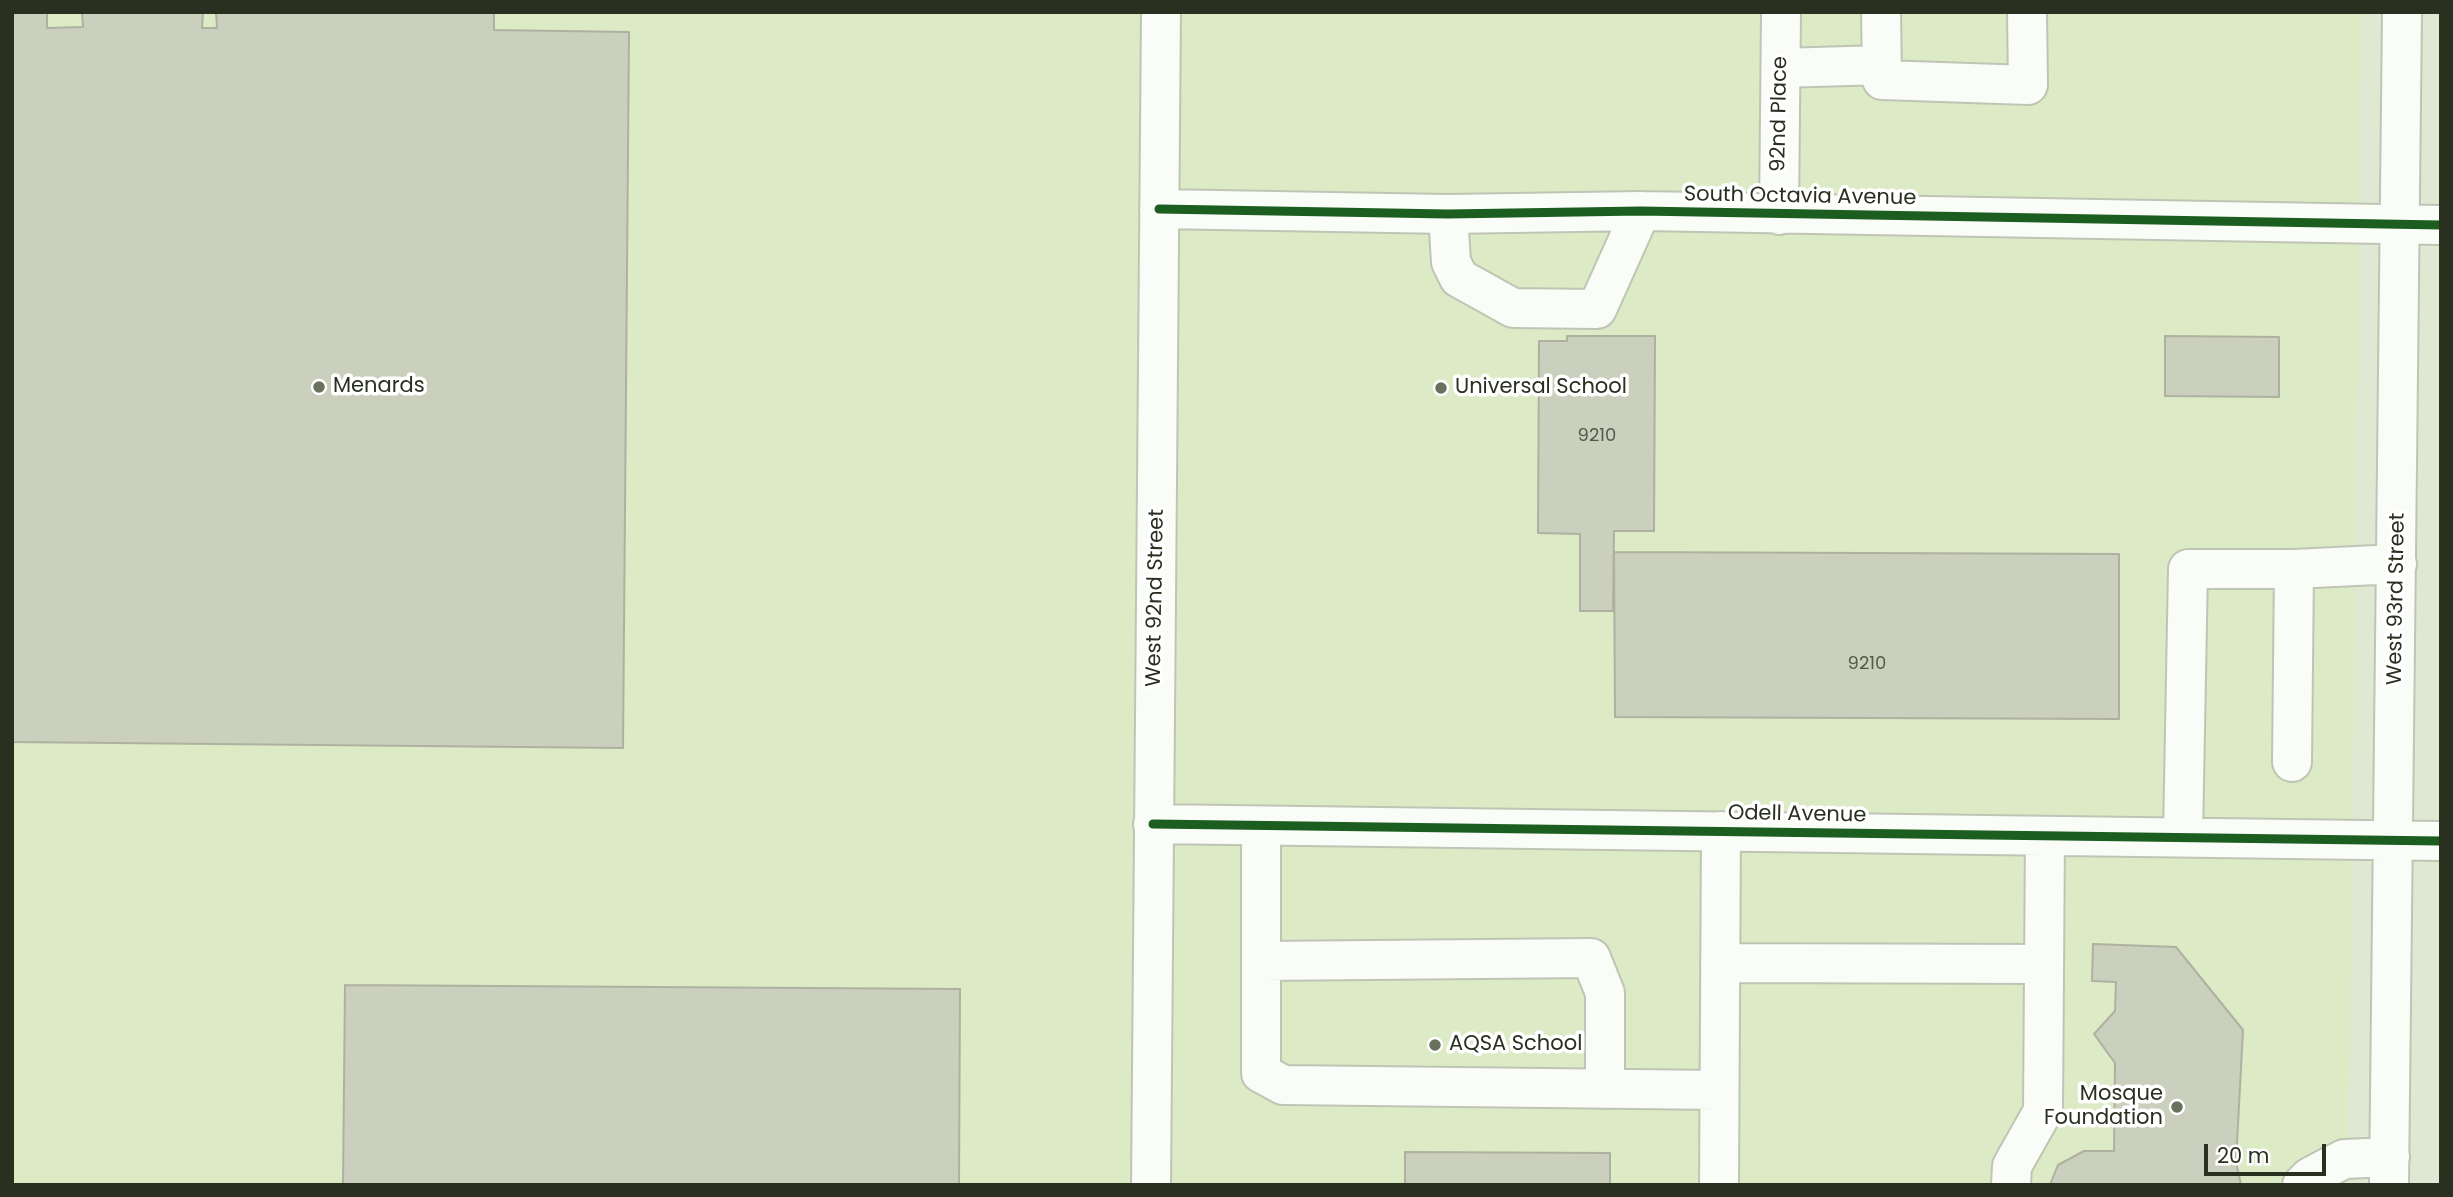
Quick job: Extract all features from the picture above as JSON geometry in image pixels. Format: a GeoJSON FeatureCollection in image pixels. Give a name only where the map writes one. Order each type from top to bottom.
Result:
{"type":"FeatureCollection","features":[{"type":"Feature","properties":{"kind":"street","name":"West 92nd Street"},"geometry":{"type":"LineString","coordinates":[[1151,1185],[1161,12]]}},
{"type":"Feature","properties":{"kind":"street","name":"92nd Place"},"geometry":{"type":"LineString","coordinates":[[1779,215],[1782,12]]}},
{"type":"Feature","properties":{"kind":"street"},"geometry":{"type":"LineString","coordinates":[[1881,12],[1882,80],[2028,85],[2027,12]]}},
{"type":"Feature","properties":{"kind":"street","name":"West 93rd Street"},"geometry":{"type":"LineString","coordinates":[[2389,1171],[2395,840],[2402,12]]}},
{"type":"Feature","properties":{"kind":"street"},"geometry":{"type":"LineString","coordinates":[[1781,68],[1882,65]]}},
{"type":"Feature","properties":{"kind":"street","name":"South Octavia Avenue"},"geometry":{"type":"LineString","coordinates":[[1159,209],[1448,214],[1641,211],[2441,225]]}},
{"type":"Feature","properties":{"kind":"street"},"geometry":{"type":"LineString","coordinates":[[1448,214],[1451,262],[1459,278],[1513,308],[1597,309],[1641,211]]}},
{"type":"Feature","properties":{"kind":"street"},"geometry":{"type":"LineString","coordinates":[[2183,837],[2188,569],[2294,569],[2398,564]]}},
{"type":"Feature","properties":{"kind":"street"},"geometry":{"type":"LineString","coordinates":[[2292,762],[2294,569]]}},
{"type":"Feature","properties":{"kind":"street","name":"Odell Avenue"},"geometry":{"type":"LineString","coordinates":[[1153,824],[2441,841]]}},
{"type":"Feature","properties":{"kind":"street"},"geometry":{"type":"LineString","coordinates":[[1261,826],[1261,1073],[1283,1085],[1719,1090]]}},
{"type":"Feature","properties":{"kind":"street"},"geometry":{"type":"LineString","coordinates":[[1719,1185],[1721,831]]}},
{"type":"Feature","properties":{"kind":"street"},"geometry":{"type":"LineString","coordinates":[[2011,1185],[2012,1166],[2043,1111],[2045,836]]}},
{"type":"Feature","properties":{"kind":"street"},"geometry":{"type":"LineString","coordinates":[[1261,961],[1591,958],[1605,993],[1605,1088]]}},
{"type":"Feature","properties":{"kind":"street"},"geometry":{"type":"LineString","coordinates":[[1720,963],[2044,964]]}},
{"type":"Feature","properties":{"kind":"street"},"geometry":{"type":"LineString","coordinates":[[2302,1185],[2310,1177],[2344,1159],[2389,1171]]}},
{"type":"Feature","properties":{"kind":"shaded area"},"geometry":{"type":"Polygon","coordinates":[[[12,12],[2362,12],[2348,1185],[12,1185],[12,12]]]}},
{"type":"Feature","properties":{"kind":"building","name":"Menards"},"geometry":{"type":"Polygon","coordinates":[[[12,12],[47,12],[47,28],[83,27],[82,12],[203,12],[202,28],[217,28],[216,12],[494,12],[494,30],[629,32],[623,748],[12,742],[12,12]]]}},
{"type":"Feature","properties":{"kind":"building"},"geometry":{"type":"Polygon","coordinates":[[[1567,336],[1655,336],[1654,531],[1614,531],[1613,611],[1580,611],[1580,534],[1538,533],[1539,341],[1567,341],[1567,336]]]}},
{"type":"Feature","properties":{"kind":"building"},"geometry":{"type":"Polygon","coordinates":[[[2165,336],[2279,337],[2279,397],[2165,396],[2165,336]]]}},
{"type":"Feature","properties":{"kind":"building"},"geometry":{"type":"Polygon","coordinates":[[[1614,552],[2119,554],[2119,719],[1615,717],[1614,552]]]}},
{"type":"Feature","properties":{"kind":"building","name":"Mosque Foundation"},"geometry":{"type":"Polygon","coordinates":[[[2093,944],[2176,947],[2243,1030],[2236,1162],[2241,1185],[2050,1185],[2058,1165],[2084,1151],[2114,1151],[2115,1063],[2094,1034],[2115,1011],[2116,982],[2092,981],[2093,944]]]}},
{"type":"Feature","properties":{"kind":"building"},"geometry":{"type":"Polygon","coordinates":[[[345,985],[960,989],[959,1185],[343,1185],[345,985]]]}},
{"type":"Feature","properties":{"kind":"building"},"geometry":{"type":"Polygon","coordinates":[[[1405,1152],[1610,1153],[1610,1185],[1405,1185],[1405,1152]]]}},
{"type":"Feature","properties":{"kind":"cycle path"},"geometry":{"type":"LineString","coordinates":[[1159,209],[1448,214],[1641,211],[2441,225]]}},
{"type":"Feature","properties":{"kind":"cycle path"},"geometry":{"type":"LineString","coordinates":[[1153,824],[2441,841]]}},
{"type":"Feature","properties":{"kind":"place","name":"Menards"},"geometry":{"type":"Point","coordinates":[319,387]}},
{"type":"Feature","properties":{"kind":"place","name":"Universal School"},"geometry":{"type":"Point","coordinates":[1441,388]}},
{"type":"Feature","properties":{"kind":"place","name":"AQSA School"},"geometry":{"type":"Point","coordinates":[1435,1045]}},
{"type":"Feature","properties":{"kind":"place","name":"Mosque Foundation"},"geometry":{"type":"Point","coordinates":[2177,1107]}}]}
